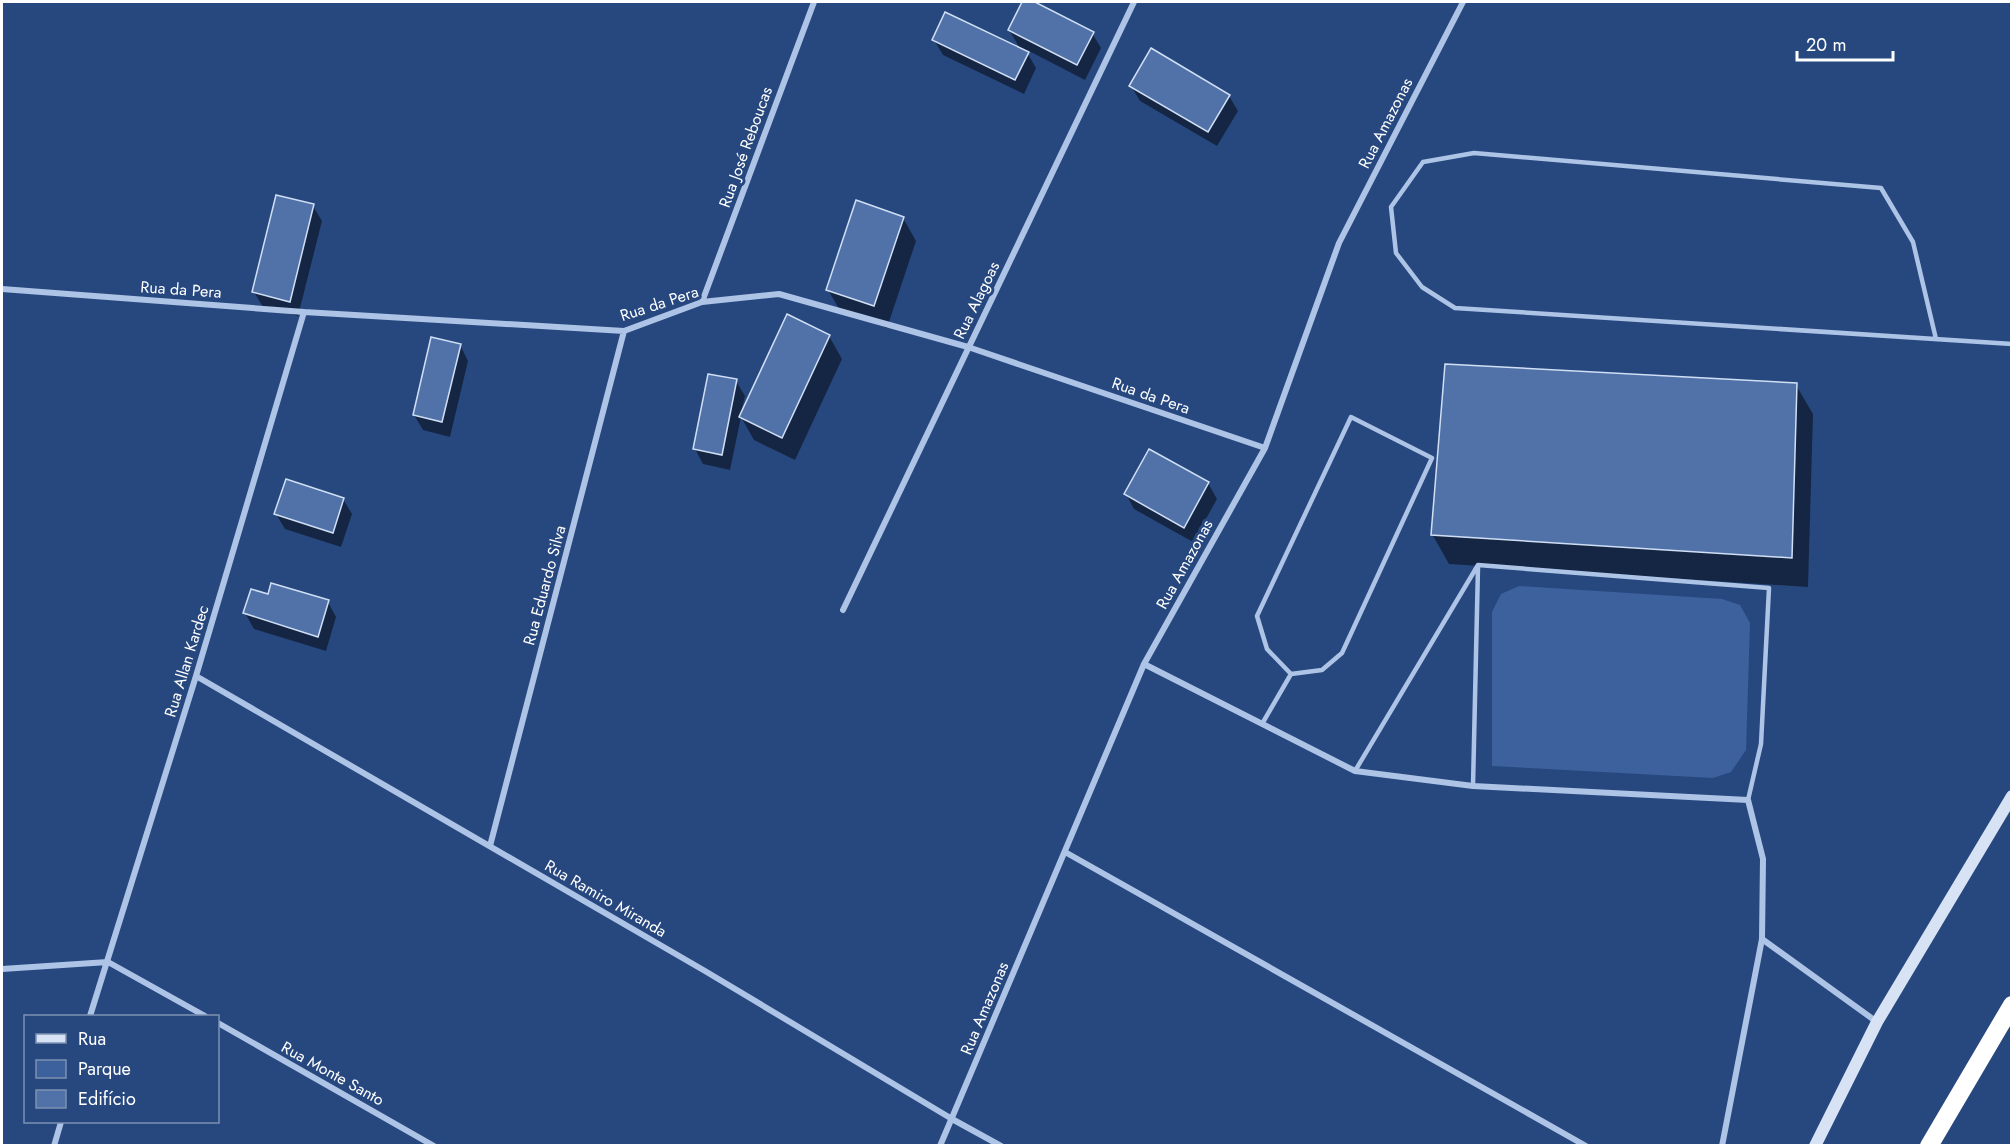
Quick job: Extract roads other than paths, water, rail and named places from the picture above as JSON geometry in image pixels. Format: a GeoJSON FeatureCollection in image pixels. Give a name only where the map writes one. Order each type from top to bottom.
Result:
{"type":"FeatureCollection","features":[{"type":"Feature","properties":{"kind":"highway"},"geometry":{"type":"LineString","coordinates":[[1929,1146],[2012,1005]]}},
{"type":"Feature","properties":{"kind":"street","name":"Rua José Reboucas"},"geometry":{"type":"LineString","coordinates":[[702,302],[814,2]]}},
{"type":"Feature","properties":{"kind":"street","name":"Rua Alagoas"},"geometry":{"type":"LineString","coordinates":[[843,610],[1134,2]]}},
{"type":"Feature","properties":{"kind":"street","name":"Rua Amazonas"},"geometry":{"type":"LineString","coordinates":[[940,1146],[1143,664],[1265,447],[1339,243],[1462,2]]}},
{"type":"Feature","properties":{"kind":"street","name":"Rua da Pera"},"geometry":{"type":"LineString","coordinates":[[2,289],[304,312],[624,331],[702,302],[779,294],[968,347],[1265,447]]}},
{"type":"Feature","properties":{"kind":"street","name":"Rua Allan Kardec"},"geometry":{"type":"LineString","coordinates":[[91,1015],[196,676],[304,312]]}},
{"type":"Feature","properties":{"kind":"street","name":"Rua Eduardo Silva"},"geometry":{"type":"LineString","coordinates":[[490,846],[624,331]]}},
{"type":"Feature","properties":{"kind":"street"},"geometry":{"type":"LineString","coordinates":[[1143,664],[1355,771],[1473,786],[1748,800],[1763,859],[1762,939],[1722,1146]]}},
{"type":"Feature","properties":{"kind":"street","name":"Rua Ramiro Miranda"},"geometry":{"type":"LineString","coordinates":[[196,676],[1001,1146]]}},
{"type":"Feature","properties":{"kind":"street"},"geometry":{"type":"LineString","coordinates":[[1815,1146],[1876,1022],[2012,796]]}},
{"type":"Feature","properties":{"kind":"street"},"geometry":{"type":"LineString","coordinates":[[1065,852],[1586,1146]]}},
{"type":"Feature","properties":{"kind":"street"},"geometry":{"type":"LineString","coordinates":[[1762,939],[1876,1022]]}},
{"type":"Feature","properties":{"kind":"street"},"geometry":{"type":"LineString","coordinates":[[2,969],[108,962],[201,1015]]}},
{"type":"Feature","properties":{"kind":"street","name":"Rua Monte Santo"},"geometry":{"type":"LineString","coordinates":[[219,1024],[434,1146]]}},
{"type":"Feature","properties":{"kind":"street"},"geometry":{"type":"LineString","coordinates":[[54,1146],[61,1123]]}},
{"type":"Feature","properties":{"kind":"lane"},"geometry":{"type":"LineString","coordinates":[[1936,339],[1913,242],[1881,188],[1474,153],[1423,162],[1391,207],[1395,253],[1422,287],[1455,309],[2012,344]]}},
{"type":"Feature","properties":{"kind":"lane"},"geometry":{"type":"LineString","coordinates":[[1351,417],[1432,458],[1342,653],[1322,670],[1291,674],[1267,649],[1257,616],[1351,417]]}},
{"type":"Feature","properties":{"kind":"lane"},"geometry":{"type":"LineString","coordinates":[[1355,771],[1478,565]]}},
{"type":"Feature","properties":{"kind":"lane"},"geometry":{"type":"LineString","coordinates":[[1473,786],[1478,565]]}},
{"type":"Feature","properties":{"kind":"lane"},"geometry":{"type":"LineString","coordinates":[[1478,565],[1769,588],[1761,744],[1748,800]]}},
{"type":"Feature","properties":{"kind":"lane"},"geometry":{"type":"LineString","coordinates":[[1262,724],[1291,674]]}}]}
